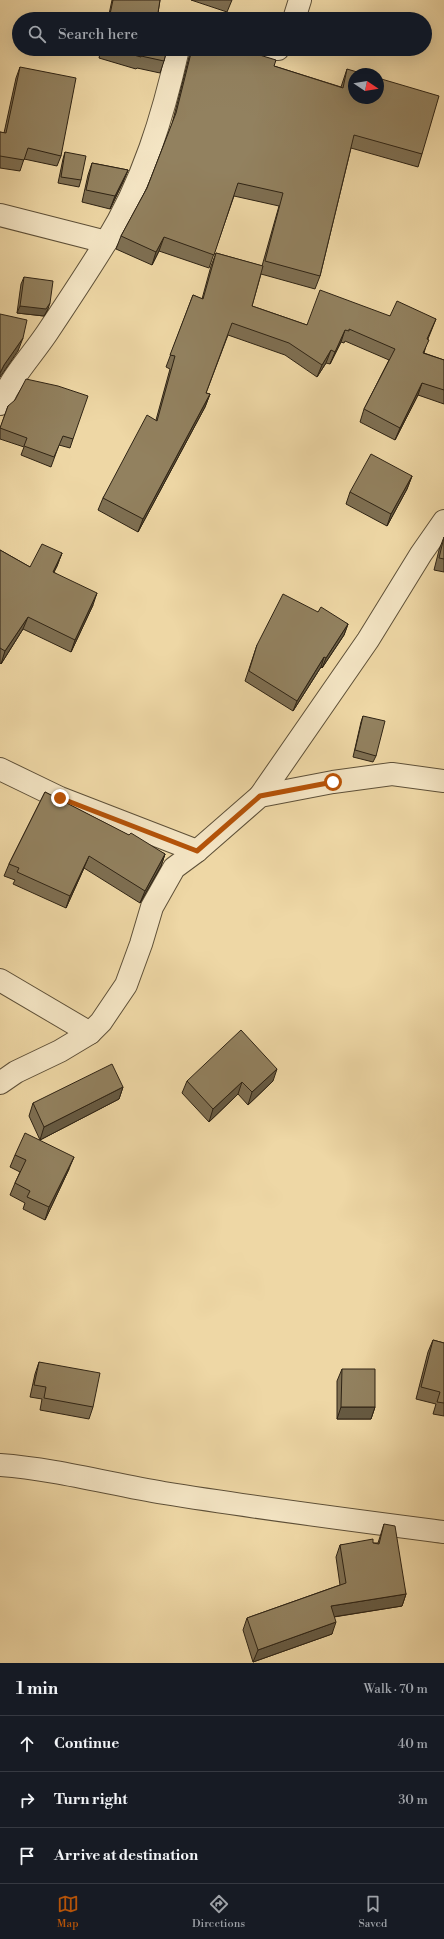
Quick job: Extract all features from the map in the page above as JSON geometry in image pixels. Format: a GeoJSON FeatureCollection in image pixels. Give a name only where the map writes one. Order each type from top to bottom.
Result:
{"type":"FeatureCollection","features":[{"type":"Feature","properties":{"kind":"street"},"geometry":{"type":"LineString","coordinates":[[296,12],[300,0]]}},
{"type":"Feature","properties":{"kind":"street"},"geometry":{"type":"LineString","coordinates":[[0,404],[12,379],[47,334],[106,242],[122,214],[144,167],[169,91],[176,56]]}},
{"type":"Feature","properties":{"kind":"street"},"geometry":{"type":"LineString","coordinates":[[0,215],[106,242]]}},
{"type":"Feature","properties":{"kind":"street"},"geometry":{"type":"LineString","coordinates":[[0,1083],[16,1072],[60,1051],[90,1033],[101,1022],[126,985],[141,944],[152,907],[174,868],[197,851],[260,796],[368,640],[421,554],[444,521]]}},
{"type":"Feature","properties":{"kind":"street"},"geometry":{"type":"LineString","coordinates":[[0,769],[60,798],[197,851]]}},
{"type":"Feature","properties":{"kind":"street"},"geometry":{"type":"LineString","coordinates":[[260,796],[333,782],[392,774],[444,781]]}},
{"type":"Feature","properties":{"kind":"street"},"geometry":{"type":"LineString","coordinates":[[0,980],[90,1033]]}},
{"type":"Feature","properties":{"kind":"street"},"geometry":{"type":"LineString","coordinates":[[0,1465],[25,1467],[171,1494],[314,1516],[444,1532]]}},
{"type":"Feature","properties":{"kind":"building"},"geometry":{"type":"Polygon","coordinates":[[[113,0],[160,0],[158,12],[110,12],[113,0]]]}},
{"type":"Feature","properties":{"kind":"building"},"geometry":{"type":"Polygon","coordinates":[[[141,56],[165,56],[164,61],[141,56]]]}},
{"type":"Feature","properties":{"kind":"building"},"geometry":{"type":"Polygon","coordinates":[[[190,56],[263,56],[276,60],[274,66],[343,88],[348,69],[348,104],[384,104],[384,80],[439,96],[422,154],[354,135],[320,276],[265,261],[283,193],[238,183],[214,255],[164,237],[156,252],[121,236],[147,188],[176,113],[190,56]]]}},
{"type":"Feature","properties":{"kind":"building"},"geometry":{"type":"Polygon","coordinates":[[[20,67],[76,78],[61,156],[28,148],[24,160],[0,156],[0,132],[6,133],[20,67]]]}},
{"type":"Feature","properties":{"kind":"building"},"geometry":{"type":"Polygon","coordinates":[[[65,152],[86,156],[81,180],[61,177],[65,152]]]}},
{"type":"Feature","properties":{"kind":"building"},"geometry":{"type":"Polygon","coordinates":[[[92,163],[128,170],[115,196],[86,190],[92,163]]]}},
{"type":"Feature","properties":{"kind":"building"},"geometry":{"type":"Polygon","coordinates":[[[216,253],[263,266],[252,306],[307,325],[320,290],[390,316],[397,301],[436,319],[427,339],[429,340],[423,353],[444,360],[444,390],[422,383],[400,428],[364,409],[395,349],[349,329],[349,331],[345,330],[335,352],[331,350],[322,365],[289,343],[232,323],[206,393],[210,394],[143,519],[103,498],[147,415],[157,421],[175,356],[170,355],[193,295],[203,299],[216,253]]]}},
{"type":"Feature","properties":{"kind":"building"},"geometry":{"type":"Polygon","coordinates":[[[24,277],[53,281],[50,303],[46,309],[20,306],[24,277]]]}},
{"type":"Feature","properties":{"kind":"building"},"geometry":{"type":"Polygon","coordinates":[[[0,314],[27,320],[23,338],[0,373],[0,314]]]}},
{"type":"Feature","properties":{"kind":"building"},"geometry":{"type":"Polygon","coordinates":[[[26,379],[58,386],[88,396],[73,439],[63,436],[54,457],[24,446],[27,438],[0,428],[8,406],[15,400],[26,379]]]}},
{"type":"Feature","properties":{"kind":"building"},"geometry":{"type":"Polygon","coordinates":[[[371,454],[412,476],[391,514],[350,492],[371,454]]]}},
{"type":"Feature","properties":{"kind":"building"},"geometry":{"type":"Polygon","coordinates":[[[444,537],[444,559],[439,558],[444,537]]]}},
{"type":"Feature","properties":{"kind":"building"},"geometry":{"type":"Polygon","coordinates":[[[42,544],[62,553],[53,572],[97,593],[75,640],[28,617],[5,651],[0,648],[0,550],[30,567],[42,544]]]}},
{"type":"Feature","properties":{"kind":"building"},"geometry":{"type":"Polygon","coordinates":[[[283,594],[318,612],[321,607],[348,624],[326,658],[324,657],[297,701],[249,671],[257,645],[283,594]]]}},
{"type":"Feature","properties":{"kind":"building"},"geometry":{"type":"Polygon","coordinates":[[[363,716],[385,721],[376,756],[355,750],[363,716]]]}},
{"type":"Feature","properties":{"kind":"building"},"geometry":{"type":"Polygon","coordinates":[[[45,792],[129,835],[131,833],[165,854],[145,891],[89,856],[70,896],[17,872],[19,868],[9,864],[45,792]]]}},
{"type":"Feature","properties":{"kind":"building"},"geometry":{"type":"Polygon","coordinates":[[[241,1030],[277,1069],[252,1092],[242,1082],[213,1109],[187,1081],[241,1030]]]}},
{"type":"Feature","properties":{"kind":"building"},"geometry":{"type":"Polygon","coordinates":[[[112,1064],[123,1087],[44,1127],[33,1103],[112,1064]]]}},
{"type":"Feature","properties":{"kind":"building"},"geometry":{"type":"Polygon","coordinates":[[[25,1133],[74,1157],[49,1207],[27,1197],[30,1191],[15,1183],[26,1160],[15,1155],[25,1133]]]}},
{"type":"Feature","properties":{"kind":"building"},"geometry":{"type":"Polygon","coordinates":[[[433,1340],[444,1343],[444,1403],[437,1402],[440,1392],[421,1387],[433,1340]]]}},
{"type":"Feature","properties":{"kind":"building"},"geometry":{"type":"Polygon","coordinates":[[[39,1362],[100,1373],[93,1407],[44,1398],[46,1387],[34,1385],[39,1362]]]}},
{"type":"Feature","properties":{"kind":"building"},"geometry":{"type":"Polygon","coordinates":[[[342,1369],[375,1369],[375,1407],[341,1407],[342,1369]]]}},
{"type":"Feature","properties":{"kind":"building"},"geometry":{"type":"Polygon","coordinates":[[[384,1524],[395,1526],[406,1594],[331,1606],[336,1622],[258,1650],[247,1618],[346,1583],[340,1545],[373,1539],[373,1543],[379,1544],[384,1524]]]}},
{"type":"Feature","properties":{"kind":"route"},"geometry":{"type":"LineString","coordinates":[[60,798],[197,851],[260,796],[333,782]]}}]}
